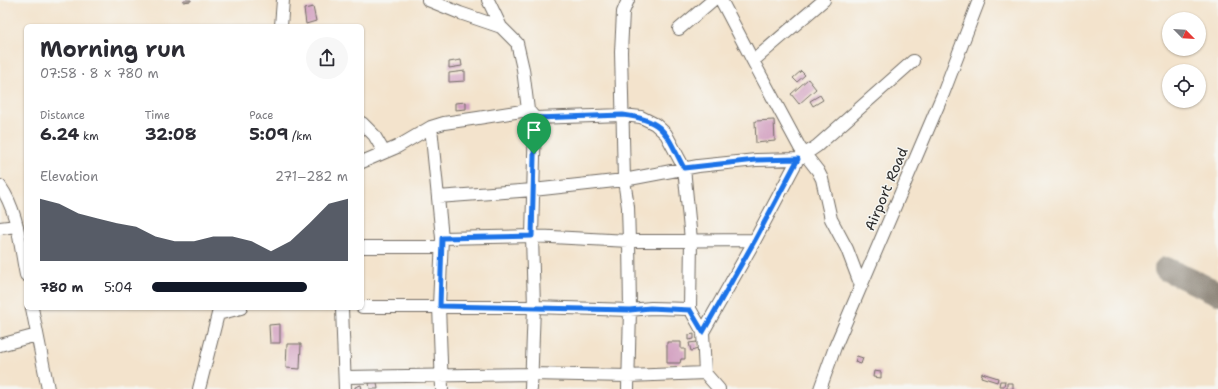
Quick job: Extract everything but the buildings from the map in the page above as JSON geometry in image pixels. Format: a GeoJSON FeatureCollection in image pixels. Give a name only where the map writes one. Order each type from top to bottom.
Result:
{"type":"FeatureCollection","features":[{"type":"Feature","properties":{"kind":"street"},"geometry":{"type":"LineString","coordinates":[[281,24],[283,0]]}},
{"type":"Feature","properties":{"kind":"street"},"geometry":{"type":"LineString","coordinates":[[428,0],[501,27]]}},
{"type":"Feature","properties":{"kind":"street"},"geometry":{"type":"LineString","coordinates":[[488,0],[501,27],[516,43],[524,69],[531,114],[534,307],[531,389]]}},
{"type":"Feature","properties":{"kind":"street"},"geometry":{"type":"LineString","coordinates":[[628,0],[622,12],[621,52],[624,180],[628,208],[629,241],[630,310],[628,389]]}},
{"type":"Feature","properties":{"kind":"street"},"geometry":{"type":"LineString","coordinates":[[679,29],[713,0]]}},
{"type":"Feature","properties":{"kind":"street"},"geometry":{"type":"LineString","coordinates":[[721,0],[802,157],[818,171],[822,178],[832,219],[847,249],[861,286]]}},
{"type":"Feature","properties":{"kind":"street"},"geometry":{"type":"LineString","coordinates":[[752,61],[824,0]]}},
{"type":"Feature","properties":{"kind":"street","name":"Airport Road"},"geometry":{"type":"LineString","coordinates":[[820,389],[835,347],[943,94],[979,0]]}},
{"type":"Feature","properties":{"kind":"street"},"geometry":{"type":"LineString","coordinates":[[703,332],[802,157],[913,61]]}},
{"type":"Feature","properties":{"kind":"street"},"geometry":{"type":"LineString","coordinates":[[364,161],[397,147],[431,127],[444,123],[478,118],[531,114],[623,115],[641,117],[655,124],[666,134],[684,168],[690,240],[690,310],[703,332],[705,373],[719,389]]}},
{"type":"Feature","properties":{"kind":"street"},"geometry":{"type":"LineString","coordinates":[[364,125],[374,135],[384,152]]}},
{"type":"Feature","properties":{"kind":"street"},"geometry":{"type":"LineString","coordinates":[[431,127],[442,242],[440,306],[442,389]]}},
{"type":"Feature","properties":{"kind":"street"},"geometry":{"type":"LineString","coordinates":[[438,197],[533,190],[624,180],[684,168],[756,160],[802,157]]}},
{"type":"Feature","properties":{"kind":"street"},"geometry":{"type":"LineString","coordinates":[[0,186],[10,202],[17,226],[24,264]]}},
{"type":"Feature","properties":{"kind":"street"},"geometry":{"type":"LineString","coordinates":[[0,228],[17,226]]}},
{"type":"Feature","properties":{"kind":"street"},"geometry":{"type":"LineString","coordinates":[[364,247],[532,236],[629,241],[755,240]]}},
{"type":"Feature","properties":{"kind":"street"},"geometry":{"type":"LineString","coordinates":[[364,307],[440,306],[630,310],[650,308],[690,310]]}},
{"type":"Feature","properties":{"kind":"street"},"geometry":{"type":"LineString","coordinates":[[32,310],[48,389]]}},
{"type":"Feature","properties":{"kind":"street"},"geometry":{"type":"LineString","coordinates":[[342,310],[345,383],[441,376],[531,374],[628,376],[705,373]]}},
{"type":"Feature","properties":{"kind":"street"},"geometry":{"type":"LineString","coordinates":[[199,389],[219,311]]}},
{"type":"Feature","properties":{"kind":"street"},"geometry":{"type":"LineString","coordinates":[[0,345],[37,335]]}},
{"type":"Feature","properties":{"kind":"taxiway"},"geometry":{"type":"LineString","coordinates":[[1166,269],[1218,293]]}},
{"type":"Feature","properties":{"kind":"route"},"geometry":{"type":"LineString","coordinates":[[623,115],[641,117],[655,124],[666,134],[684,168],[756,160],[798,159],[755,240],[703,332],[690,310],[650,308],[630,310],[440,306],[442,238],[532,236],[534,154],[535,118],[623,115]]}}]}
